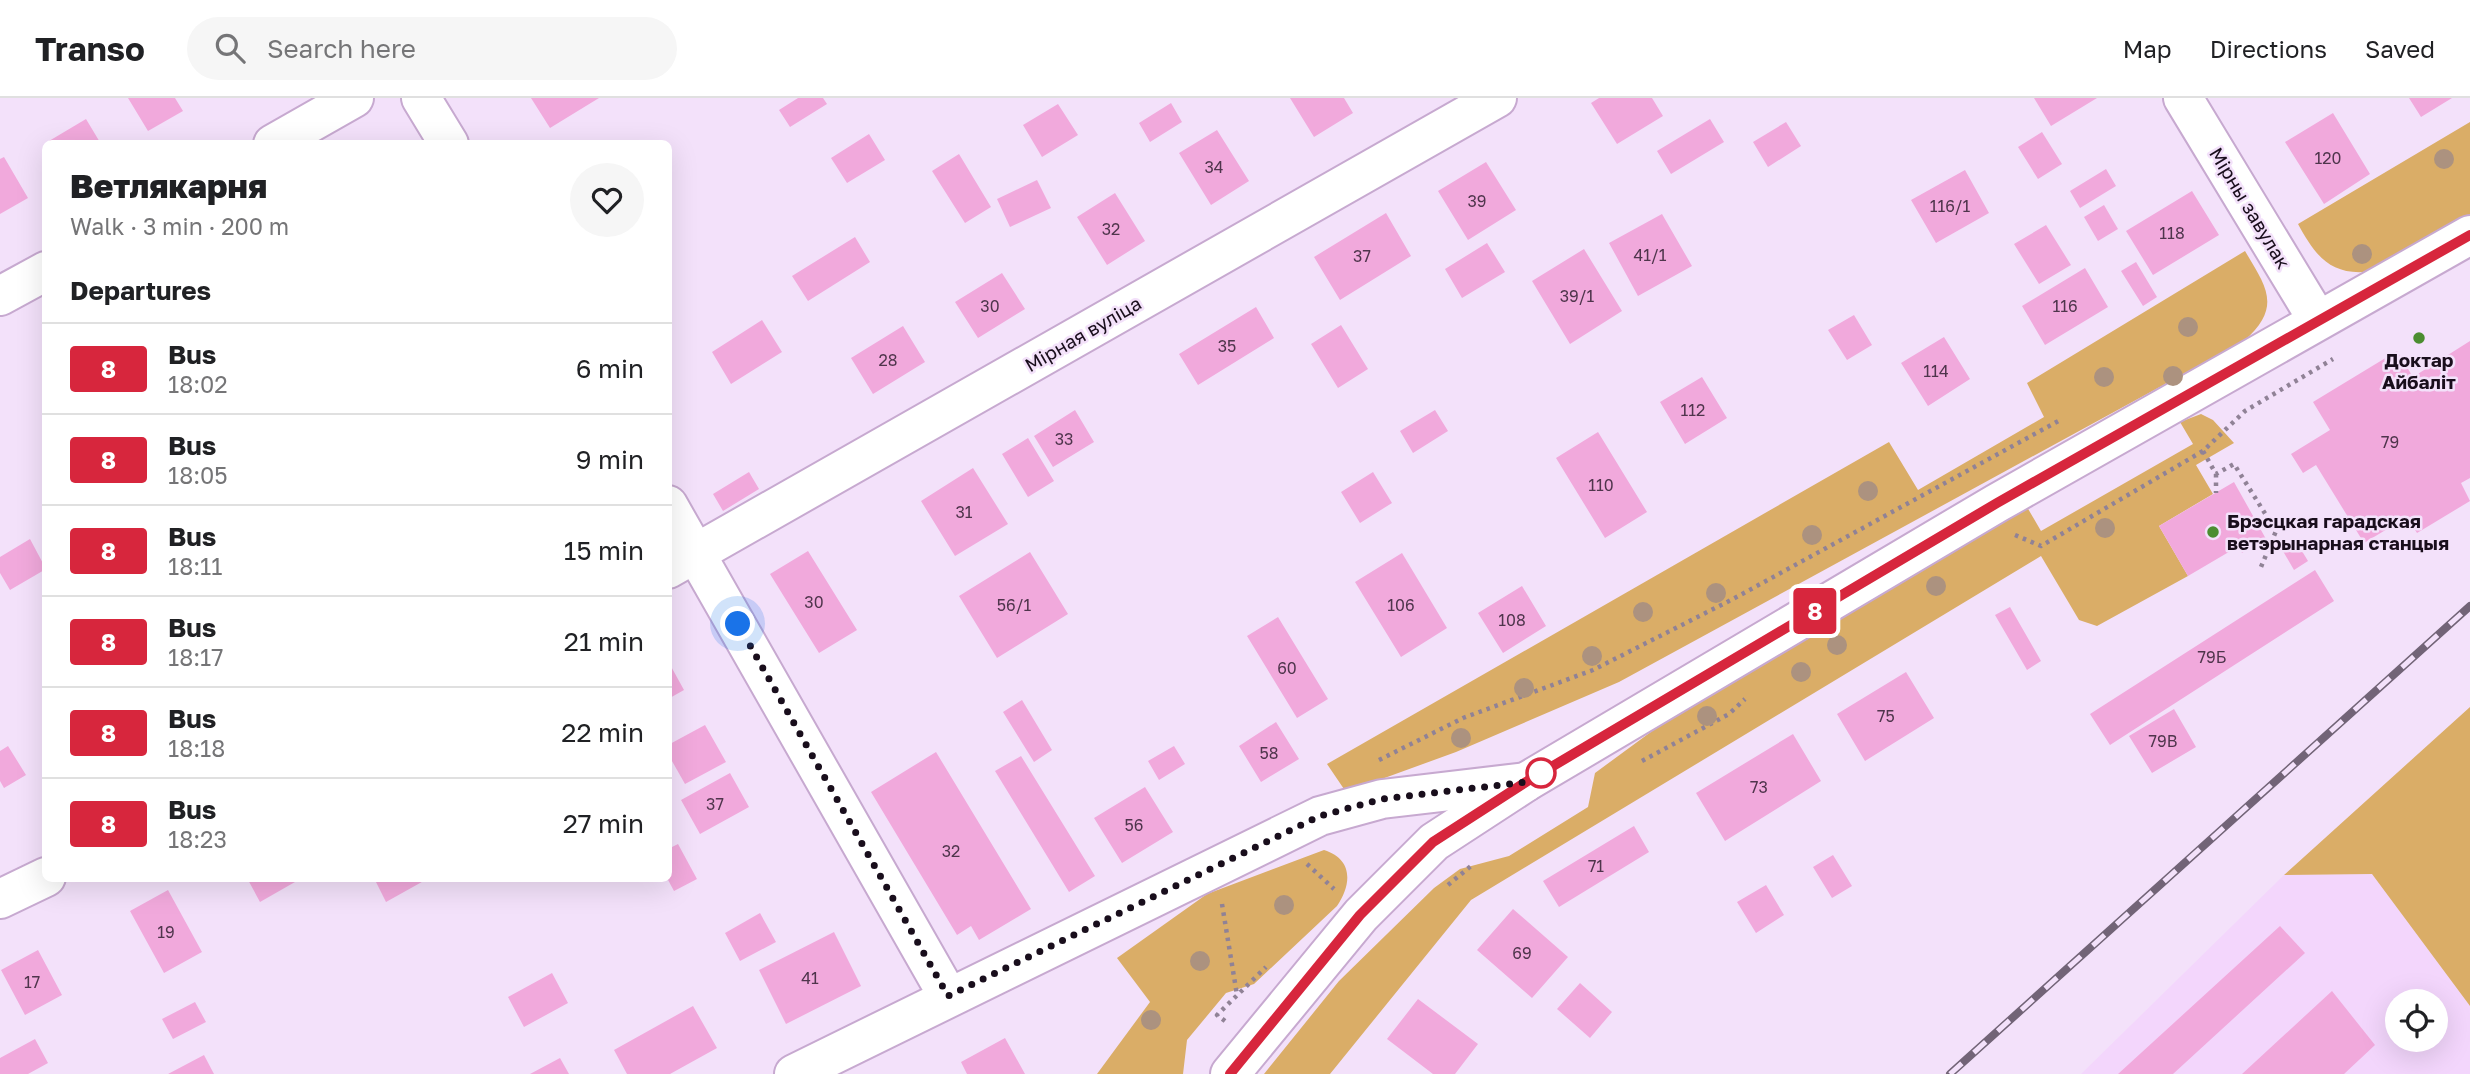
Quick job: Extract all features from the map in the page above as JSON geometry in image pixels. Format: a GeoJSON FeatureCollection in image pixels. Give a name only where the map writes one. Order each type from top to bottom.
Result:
{"type":"FeatureCollection","features":[{"type":"Feature","properties":{"kind":"street"},"geometry":{"type":"LineString","coordinates":[[280,140],[354,98]]}},
{"type":"Feature","properties":{"kind":"street"},"geometry":{"type":"LineString","coordinates":[[421,98],[447,140]]}},
{"type":"Feature","properties":{"kind":"street","name":"Мірная вуліца"},"geometry":{"type":"LineString","coordinates":[[683,562],[1497,98]]}},
{"type":"Feature","properties":{"kind":"street","name":"Мірны завулак"},"geometry":{"type":"LineString","coordinates":[[2183,98],[2317,319]]}},
{"type":"Feature","properties":{"kind":"street"},"geometry":{"type":"LineString","coordinates":[[1230,1074],[1360,915],[1433,842],[1526,782],[1997,503],[2317,319],[2470,235]]}},
{"type":"Feature","properties":{"kind":"street"},"geometry":{"type":"LineString","coordinates":[[0,296],[42,273]]}},
{"type":"Feature","properties":{"kind":"street"},"geometry":{"type":"LineString","coordinates":[[672,520],[683,562],[948,996]]}},
{"type":"Feature","properties":{"kind":"street"},"geometry":{"type":"LineString","coordinates":[[794,1074],[948,996],[1320,816],[1382,799],[1526,782]]}},
{"type":"Feature","properties":{"kind":"street"},"geometry":{"type":"LineString","coordinates":[[0,899],[42,879]]}},
{"type":"Feature","properties":{"kind":"path"},"geometry":{"type":"LineString","coordinates":[[2003,542],[2015,535],[2041,546],[2203,451],[2245,411],[2340,356]]}},
{"type":"Feature","properties":{"kind":"path"},"geometry":{"type":"LineString","coordinates":[[1369,765],[1463,718],[1593,670],[1733,600],[2070,415]]}},
{"type":"Feature","properties":{"kind":"path"},"geometry":{"type":"LineString","coordinates":[[2203,451],[2216,474],[2216,493]]}},
{"type":"Feature","properties":{"kind":"path"},"geometry":{"type":"LineString","coordinates":[[2216,474],[2234,464],[2276,531],[2261,567]]}},
{"type":"Feature","properties":{"kind":"path"},"geometry":{"type":"LineString","coordinates":[[1632,766],[1729,714],[1748,697]]}},
{"type":"Feature","properties":{"kind":"path"},"geometry":{"type":"LineString","coordinates":[[1441,891],[1477,861]]}},
{"type":"Feature","properties":{"kind":"path"},"geometry":{"type":"LineString","coordinates":[[1294,867],[1306,863],[1360,915]]}},
{"type":"Feature","properties":{"kind":"path"},"geometry":{"type":"LineString","coordinates":[[1221,897],[1237,995]]}},
{"type":"Feature","properties":{"kind":"path"},"geometry":{"type":"LineString","coordinates":[[1217,1015],[1275,958]]}},
{"type":"Feature","properties":{"kind":"shaded area"},"geometry":{"type":"Polygon","coordinates":[[[2470,122],[2470,215],[2364,272],[2351,272],[2323,260],[2298,224],[2470,122]]]}},
{"type":"Feature","properties":{"kind":"shaded area"},"geometry":{"type":"Polygon","coordinates":[[[2245,251],[2264,287],[2267,307],[2256,329],[2244,341],[1619,682],[1456,752],[1346,792],[1327,764],[1889,442],[1918,490],[2044,417],[2027,383],[2245,251]]]}},
{"type":"Feature","properties":{"kind":"shaded area"},"geometry":{"type":"Polygon","coordinates":[[[2201,414],[2213,420],[2234,443],[2196,465],[2213,494],[2159,526],[2188,576],[2097,626],[2079,620],[2041,556],[1471,900],[1330,1074],[1264,1074],[1339,981],[1434,888],[1460,869],[1509,856],[1588,807],[1595,773],[1693,701],[2027,507],[2041,531],[2193,444],[2180,422],[2201,414]]]}},
{"type":"Feature","properties":{"kind":"shaded area"},"geometry":{"type":"Polygon","coordinates":[[[2470,707],[2470,1006],[2372,874],[2284,875],[2470,707]]]}},
{"type":"Feature","properties":{"kind":"shaded area"},"geometry":{"type":"Polygon","coordinates":[[[1324,850],[1340,859],[1347,873],[1345,889],[1337,906],[1254,984],[1226,993],[1187,1040],[1183,1074],[1097,1074],[1150,1002],[1117,958],[1207,894],[1324,850]]]}},
{"type":"Feature","properties":{"kind":"shaded area"},"geometry":{"type":"Polygon","coordinates":[[[2372,874],[2470,1006],[2470,1074],[2081,1074],[2284,875],[2372,874]]]}},
{"type":"Feature","properties":{"kind":"building"},"geometry":{"type":"Polygon","coordinates":[[[128,98],[175,98],[183,111],[148,131],[128,98]]]}},
{"type":"Feature","properties":{"kind":"building"},"geometry":{"type":"Polygon","coordinates":[[[531,98],[599,98],[550,128],[531,98]]]}},
{"type":"Feature","properties":{"kind":"building"},"geometry":{"type":"Polygon","coordinates":[[[798,98],[823,98],[827,104],[790,127],[779,110],[798,98]]]}},
{"type":"Feature","properties":{"kind":"building"},"geometry":{"type":"Polygon","coordinates":[[[1290,98],[1344,98],[1353,113],[1314,137],[1290,98]]]}},
{"type":"Feature","properties":{"kind":"building"},"geometry":{"type":"Polygon","coordinates":[[[1599,98],[1652,98],[1663,116],[1617,144],[1591,103],[1599,98]]]}},
{"type":"Feature","properties":{"kind":"building"},"geometry":{"type":"Polygon","coordinates":[[[2034,98],[2097,98],[2051,126],[2034,98]]]}},
{"type":"Feature","properties":{"kind":"building"},"geometry":{"type":"Polygon","coordinates":[[[2409,98],[2452,98],[2421,117],[2409,98]]]}},
{"type":"Feature","properties":{"kind":"building"},"geometry":{"type":"Polygon","coordinates":[[[1171,103],[1182,122],[1150,142],[1139,123],[1171,103]]]}},
{"type":"Feature","properties":{"kind":"building"},"geometry":{"type":"Polygon","coordinates":[[[1058,104],[1078,135],[1042,157],[1023,125],[1058,104]]]}},
{"type":"Feature","properties":{"kind":"building"},"geometry":{"type":"Polygon","coordinates":[[[2333,113],[2370,174],[2324,204],[2285,142],[2333,113]]]}},
{"type":"Feature","properties":{"kind":"building"},"geometry":{"type":"Polygon","coordinates":[[[86,119],[99,140],[51,140],[86,119]]]}},
{"type":"Feature","properties":{"kind":"building"},"geometry":{"type":"Polygon","coordinates":[[[1710,119],[1724,142],[1671,174],[1657,151],[1710,119]]]}},
{"type":"Feature","properties":{"kind":"building"},"geometry":{"type":"Polygon","coordinates":[[[1786,122],[1801,146],[1768,167],[1753,142],[1786,122]]]}},
{"type":"Feature","properties":{"kind":"building"},"geometry":{"type":"Polygon","coordinates":[[[1217,130],[1249,181],[1211,205],[1179,153],[1217,130]]]}},
{"type":"Feature","properties":{"kind":"building"},"geometry":{"type":"Polygon","coordinates":[[[2042,132],[2062,164],[2038,179],[2018,147],[2042,132]]]}},
{"type":"Feature","properties":{"kind":"building"},"geometry":{"type":"Polygon","coordinates":[[[869,134],[885,160],[847,183],[831,158],[869,134]]]}},
{"type":"Feature","properties":{"kind":"building"},"geometry":{"type":"Polygon","coordinates":[[[959,154],[991,207],[965,223],[932,171],[959,154]]]}},
{"type":"Feature","properties":{"kind":"building"},"geometry":{"type":"Polygon","coordinates":[[[4,157],[28,198],[0,214],[0,159],[4,157]]]}},
{"type":"Feature","properties":{"kind":"building"},"geometry":{"type":"Polygon","coordinates":[[[1486,162],[1516,210],[1468,240],[1438,191],[1486,162]]]}},
{"type":"Feature","properties":{"kind":"building"},"geometry":{"type":"Polygon","coordinates":[[[2106,169],[2116,186],[2080,208],[2070,191],[2106,169]]]}},
{"type":"Feature","properties":{"kind":"building"},"geometry":{"type":"Polygon","coordinates":[[[1965,170],[1989,213],[1936,243],[1911,200],[1965,170]]]}},
{"type":"Feature","properties":{"kind":"building"},"geometry":{"type":"Polygon","coordinates":[[[1037,180],[1051,208],[1010,227],[997,199],[1037,180]]]}},
{"type":"Feature","properties":{"kind":"building"},"geometry":{"type":"Polygon","coordinates":[[[2192,191],[2219,235],[2153,275],[2126,231],[2192,191]]]}},
{"type":"Feature","properties":{"kind":"building"},"geometry":{"type":"Polygon","coordinates":[[[1115,193],[1145,241],[1107,265],[1077,217],[1115,193]]]}},
{"type":"Feature","properties":{"kind":"building"},"geometry":{"type":"Polygon","coordinates":[[[2104,205],[2118,229],[2098,241],[2084,217],[2104,205]]]}},
{"type":"Feature","properties":{"kind":"building"},"geometry":{"type":"Polygon","coordinates":[[[1386,213],[1411,256],[1340,300],[1314,257],[1386,213]]]}},
{"type":"Feature","properties":{"kind":"building"},"geometry":{"type":"Polygon","coordinates":[[[1662,214],[1692,266],[1638,296],[1609,243],[1662,214]]]}},
{"type":"Feature","properties":{"kind":"building"},"geometry":{"type":"Polygon","coordinates":[[[2046,225],[2071,265],[2039,284],[2014,244],[2046,225]]]}},
{"type":"Feature","properties":{"kind":"building"},"geometry":{"type":"Polygon","coordinates":[[[855,237],[870,262],[808,301],[792,276],[855,237]]]}},
{"type":"Feature","properties":{"kind":"building"},"geometry":{"type":"Polygon","coordinates":[[[1487,243],[1505,272],[1462,298],[1445,269],[1487,243]]]}},
{"type":"Feature","properties":{"kind":"building"},"geometry":{"type":"Polygon","coordinates":[[[1584,249],[1622,311],[1570,344],[1532,281],[1584,249]]]}},
{"type":"Feature","properties":{"kind":"building"},"geometry":{"type":"Polygon","coordinates":[[[2136,262],[2157,297],[2143,306],[2121,271],[2136,262]]]}},
{"type":"Feature","properties":{"kind":"building"},"geometry":{"type":"Polygon","coordinates":[[[2085,268],[2108,307],[2045,345],[2022,306],[2085,268]]]}},
{"type":"Feature","properties":{"kind":"building"},"geometry":{"type":"Polygon","coordinates":[[[1002,273],[1025,309],[978,338],[955,302],[1002,273]]]}},
{"type":"Feature","properties":{"kind":"building"},"geometry":{"type":"Polygon","coordinates":[[[1256,307],[1274,338],[1198,385],[1179,354],[1256,307]]]}},
{"type":"Feature","properties":{"kind":"building"},"geometry":{"type":"Polygon","coordinates":[[[1854,315],[1872,345],[1847,360],[1828,330],[1854,315]]]}},
{"type":"Feature","properties":{"kind":"building"},"geometry":{"type":"Polygon","coordinates":[[[762,320],[782,352],[731,384],[712,352],[762,320]]]}},
{"type":"Feature","properties":{"kind":"building"},"geometry":{"type":"Polygon","coordinates":[[[1341,325],[1368,369],[1338,388],[1311,344],[1341,325]]]}},
{"type":"Feature","properties":{"kind":"building"},"geometry":{"type":"Polygon","coordinates":[[[903,326],[925,362],[873,394],[851,358],[903,326]]]}},
{"type":"Feature","properties":{"kind":"building"},"geometry":{"type":"Polygon","coordinates":[[[1944,337],[1970,379],[1928,406],[1901,363],[1944,337]]]}},
{"type":"Feature","properties":{"kind":"building"},"geometry":{"type":"Polygon","coordinates":[[[2470,341],[2470,478],[2461,483],[2470,501],[2417,533],[2407,517],[2364,543],[2316,465],[2303,473],[2291,454],[2330,430],[2313,402],[2397,351],[2413,377],[2470,341]]]}},
{"type":"Feature","properties":{"kind":"building"},"geometry":{"type":"Polygon","coordinates":[[[1702,377],[1727,418],[1685,444],[1660,402],[1702,377]]]}},
{"type":"Feature","properties":{"kind":"building"},"geometry":{"type":"Polygon","coordinates":[[[1075,410],[1094,442],[1053,467],[1034,436],[1075,410]]]}},
{"type":"Feature","properties":{"kind":"building"},"geometry":{"type":"Polygon","coordinates":[[[1435,410],[1448,431],[1413,453],[1400,431],[1435,410]]]}},
{"type":"Feature","properties":{"kind":"building"},"geometry":{"type":"Polygon","coordinates":[[[1598,432],[1647,512],[1605,538],[1556,458],[1598,432]]]}},
{"type":"Feature","properties":{"kind":"building"},"geometry":{"type":"Polygon","coordinates":[[[1028,438],[1054,481],[1028,497],[1002,454],[1028,438]]]}},
{"type":"Feature","properties":{"kind":"building"},"geometry":{"type":"Polygon","coordinates":[[[973,468],[1008,524],[955,556],[921,501],[973,468]]]}},
{"type":"Feature","properties":{"kind":"building"},"geometry":{"type":"Polygon","coordinates":[[[749,472],[759,489],[723,511],[713,494],[749,472]]]}},
{"type":"Feature","properties":{"kind":"building"},"geometry":{"type":"Polygon","coordinates":[[[1373,472],[1392,503],[1360,523],[1341,492],[1373,472]]]}},
{"type":"Feature","properties":{"kind":"building","name":"Брэсцкая гарадская ветэрынарная станцыя"},"geometry":{"type":"Polygon","coordinates":[[[2234,482],[2266,539],[2242,553],[2239,546],[2188,576],[2159,526],[2234,482]]]}},
{"type":"Feature","properties":{"kind":"building"},"geometry":{"type":"Polygon","coordinates":[[[2294,538],[2308,561],[2294,570],[2280,546],[2294,538]]]}},
{"type":"Feature","properties":{"kind":"building"},"geometry":{"type":"Polygon","coordinates":[[[30,539],[42,562],[42,571],[10,590],[0,573],[0,557],[30,539]]]}},
{"type":"Feature","properties":{"kind":"building"},"geometry":{"type":"Polygon","coordinates":[[[808,551],[857,630],[819,653],[770,574],[808,551]]]}},
{"type":"Feature","properties":{"kind":"building"},"geometry":{"type":"Polygon","coordinates":[[[1030,552],[1068,614],[997,658],[959,596],[1030,552]]]}},
{"type":"Feature","properties":{"kind":"building"},"geometry":{"type":"Polygon","coordinates":[[[1402,553],[1447,628],[1401,657],[1355,582],[1402,553]]]}},
{"type":"Feature","properties":{"kind":"building"},"geometry":{"type":"Polygon","coordinates":[[[2315,570],[2334,601],[2110,745],[2090,714],[2315,570]]]}},
{"type":"Feature","properties":{"kind":"building"},"geometry":{"type":"Polygon","coordinates":[[[1522,586],[1546,626],[1503,653],[1478,613],[1522,586]]]}},
{"type":"Feature","properties":{"kind":"building"},"geometry":{"type":"Polygon","coordinates":[[[2010,607],[2041,661],[2027,670],[1995,615],[2010,607]]]}},
{"type":"Feature","properties":{"kind":"building"},"geometry":{"type":"Polygon","coordinates":[[[1278,617],[1328,699],[1297,718],[1247,636],[1278,617]]]}},
{"type":"Feature","properties":{"kind":"building"},"geometry":{"type":"Polygon","coordinates":[[[672,668],[684,690],[672,697],[672,668]]]}},
{"type":"Feature","properties":{"kind":"building"},"geometry":{"type":"Polygon","coordinates":[[[1906,672],[1934,718],[1865,761],[1837,714],[1906,672]]]}},
{"type":"Feature","properties":{"kind":"building"},"geometry":{"type":"Polygon","coordinates":[[[1022,700],[1052,750],[1034,762],[1003,712],[1022,700]]]}},
{"type":"Feature","properties":{"kind":"building"},"geometry":{"type":"Polygon","coordinates":[[[2174,709],[2196,747],[2152,773],[2129,736],[2174,709]]]}},
{"type":"Feature","properties":{"kind":"building"},"geometry":{"type":"Polygon","coordinates":[[[1276,722],[1299,759],[1261,782],[1239,746],[1276,722]]]}},
{"type":"Feature","properties":{"kind":"building"},"geometry":{"type":"Polygon","coordinates":[[[705,725],[726,762],[685,784],[672,761],[672,743],[705,725]]]}},
{"type":"Feature","properties":{"kind":"building"},"geometry":{"type":"Polygon","coordinates":[[[1793,734],[1821,781],[1725,841],[1696,793],[1793,734]]]}},
{"type":"Feature","properties":{"kind":"building"},"geometry":{"type":"Polygon","coordinates":[[[8,746],[26,775],[4,788],[0,781],[0,751],[8,746]]]}},
{"type":"Feature","properties":{"kind":"building"},"geometry":{"type":"Polygon","coordinates":[[[1174,746],[1185,764],[1159,780],[1148,761],[1174,746]]]}},
{"type":"Feature","properties":{"kind":"building"},"geometry":{"type":"Polygon","coordinates":[[[936,752],[1031,909],[979,940],[971,926],[957,935],[871,792],[936,752]]]}},
{"type":"Feature","properties":{"kind":"building"},"geometry":{"type":"Polygon","coordinates":[[[1021,756],[1095,876],[1069,892],[995,771],[1021,756]]]}},
{"type":"Feature","properties":{"kind":"building"},"geometry":{"type":"Polygon","coordinates":[[[730,773],[749,807],[700,834],[681,800],[730,773]]]}},
{"type":"Feature","properties":{"kind":"building"},"geometry":{"type":"Polygon","coordinates":[[[1145,787],[1173,832],[1122,863],[1094,818],[1145,787]]]}},
{"type":"Feature","properties":{"kind":"building"},"geometry":{"type":"Polygon","coordinates":[[[1634,826],[1649,852],[1559,907],[1543,881],[1634,826]]]}},
{"type":"Feature","properties":{"kind":"building"},"geometry":{"type":"Polygon","coordinates":[[[678,844],[697,879],[674,891],[669,882],[672,882],[672,847],[678,844]]]}},
{"type":"Feature","properties":{"kind":"building"},"geometry":{"type":"Polygon","coordinates":[[[1833,855],[1852,886],[1832,898],[1813,867],[1833,855]]]}},
{"type":"Feature","properties":{"kind":"building"},"geometry":{"type":"Polygon","coordinates":[[[249,882],[295,882],[260,902],[249,882]]]}},
{"type":"Feature","properties":{"kind":"building"},"geometry":{"type":"Polygon","coordinates":[[[376,882],[422,882],[386,902],[376,882]]]}},
{"type":"Feature","properties":{"kind":"building"},"geometry":{"type":"Polygon","coordinates":[[[1766,885],[1784,915],[1756,933],[1737,902],[1766,885]]]}},
{"type":"Feature","properties":{"kind":"building"},"geometry":{"type":"Polygon","coordinates":[[[168,890],[202,952],[164,973],[130,911],[168,890]]]}},
{"type":"Feature","properties":{"kind":"building"},"geometry":{"type":"Polygon","coordinates":[[[1513,909],[1568,957],[1532,998],[1477,950],[1513,909]]]}},
{"type":"Feature","properties":{"kind":"building"},"geometry":{"type":"Polygon","coordinates":[[[760,913],[776,942],[740,961],[725,933],[760,913]]]}},
{"type":"Feature","properties":{"kind":"building"},"geometry":{"type":"Polygon","coordinates":[[[2280,926],[2305,953],[2173,1074],[2118,1074],[2280,926]]]}},
{"type":"Feature","properties":{"kind":"building"},"geometry":{"type":"Polygon","coordinates":[[[834,932],[861,986],[786,1024],[759,970],[834,932]]]}},
{"type":"Feature","properties":{"kind":"building"},"geometry":{"type":"Polygon","coordinates":[[[38,950],[62,995],[25,1015],[1,970],[38,950]]]}},
{"type":"Feature","properties":{"kind":"building"},"geometry":{"type":"Polygon","coordinates":[[[552,973],[568,1003],[524,1027],[508,997],[552,973]]]}},
{"type":"Feature","properties":{"kind":"building"},"geometry":{"type":"Polygon","coordinates":[[[1580,983],[1612,1012],[1590,1038],[1557,1009],[1580,983]]]}},
{"type":"Feature","properties":{"kind":"building"},"geometry":{"type":"Polygon","coordinates":[[[2332,991],[2375,1045],[2344,1074],[2242,1074],[2332,991]]]}},
{"type":"Feature","properties":{"kind":"building"},"geometry":{"type":"Polygon","coordinates":[[[1418,999],[1478,1044],[1455,1074],[1433,1074],[1387,1039],[1418,999]]]}},
{"type":"Feature","properties":{"kind":"building"},"geometry":{"type":"Polygon","coordinates":[[[195,1002],[206,1022],[173,1039],[162,1019],[195,1002]]]}},
{"type":"Feature","properties":{"kind":"building"},"geometry":{"type":"Polygon","coordinates":[[[693,1006],[717,1048],[670,1074],[627,1074],[614,1050],[693,1006]]]}},
{"type":"Feature","properties":{"kind":"building"},"geometry":{"type":"Polygon","coordinates":[[[1005,1038],[1025,1074],[967,1074],[961,1062],[1005,1038]]]}},
{"type":"Feature","properties":{"kind":"building"},"geometry":{"type":"Polygon","coordinates":[[[35,1039],[48,1063],[28,1074],[0,1074],[0,1058],[35,1039]]]}},
{"type":"Feature","properties":{"kind":"building"},"geometry":{"type":"Polygon","coordinates":[[[204,1055],[214,1074],[168,1074],[204,1055]]]}},
{"type":"Feature","properties":{"kind":"building"},"geometry":{"type":"Polygon","coordinates":[[[560,1058],[569,1074],[530,1074],[560,1058]]]}},
{"type":"Feature","properties":{"kind":"railway"},"geometry":{"type":"LineString","coordinates":[[1950,1074],[2470,606]]}},
{"type":"Feature","properties":{"kind":"bus line","name":"8"},"geometry":{"type":"LineString","coordinates":[[1230,1074],[1360,915],[1433,842],[1526,782],[1997,503],[2317,319],[2470,235]]}},
{"type":"Feature","properties":{"kind":"place","name":"Доктар Айбаліт"},"geometry":{"type":"Point","coordinates":[2419,338]}},
{"type":"Feature","properties":{"kind":"place","name":"Брэсцкая гарадская ветэрынарная станцыя"},"geometry":{"type":"Point","coordinates":[2213,532]}},
{"type":"Feature","properties":{"kind":"route"},"geometry":{"type":"LineString","coordinates":[[738,624],[948,996],[1320,816],[1382,799],[1526,782],[1541,773]]}}]}
